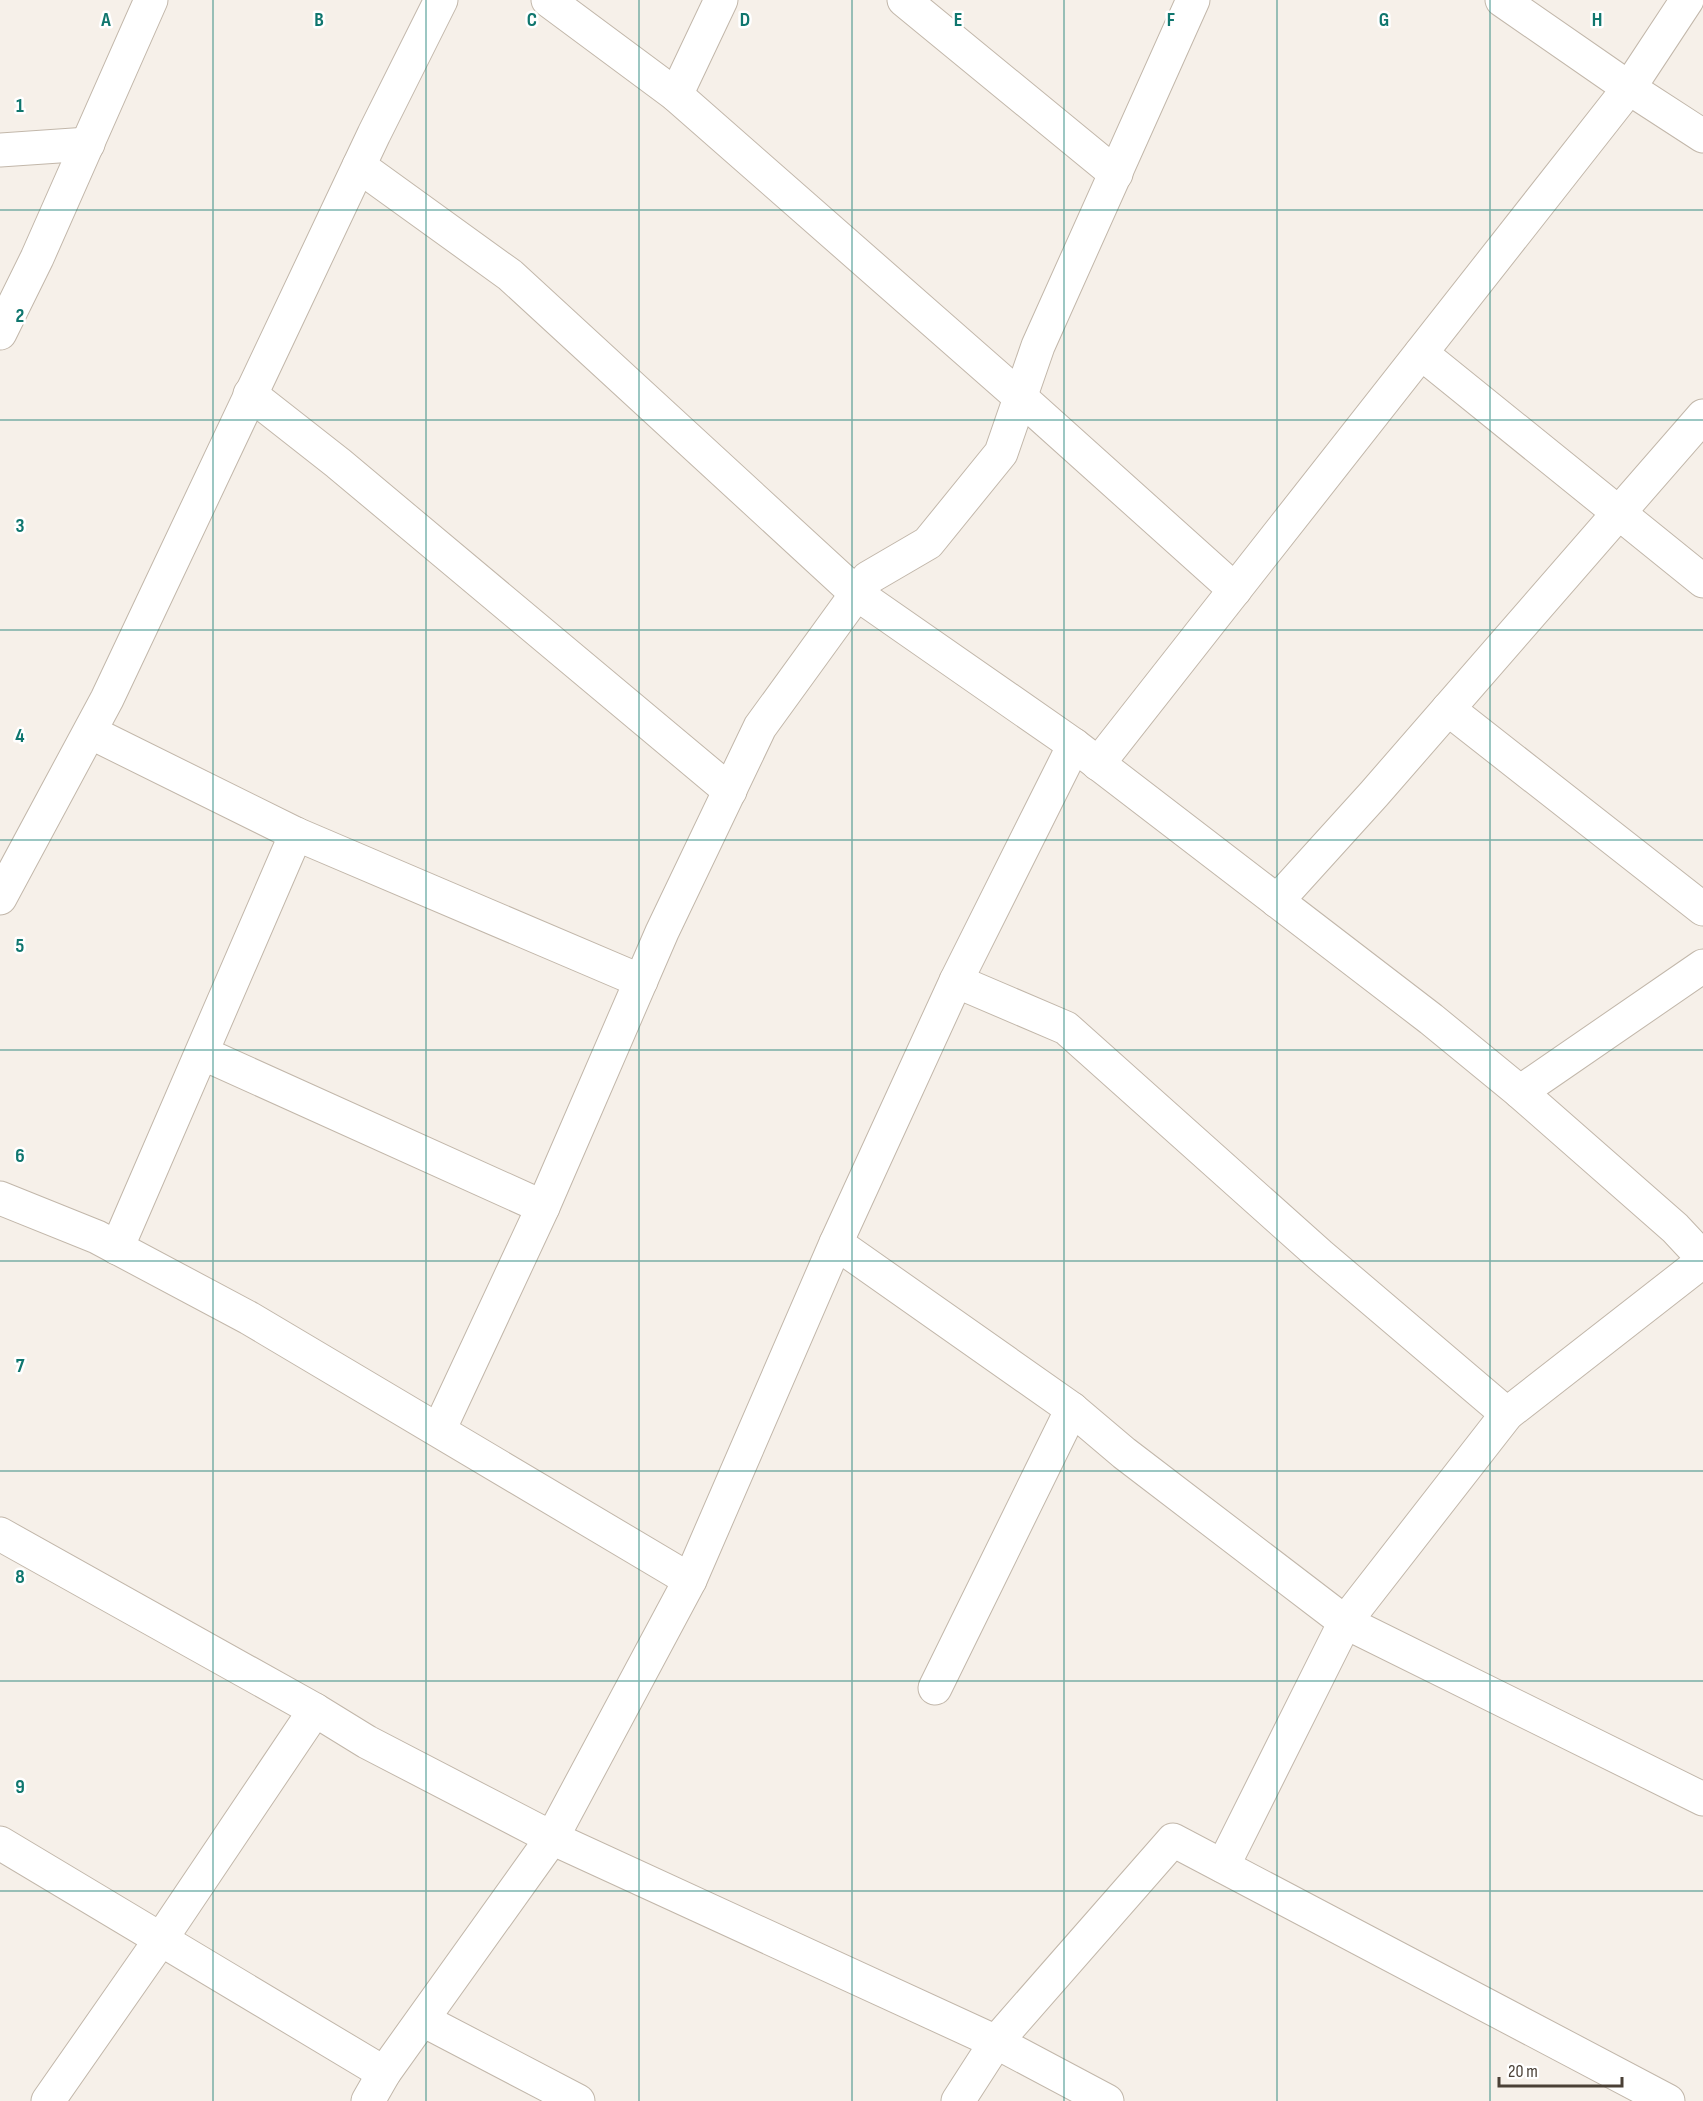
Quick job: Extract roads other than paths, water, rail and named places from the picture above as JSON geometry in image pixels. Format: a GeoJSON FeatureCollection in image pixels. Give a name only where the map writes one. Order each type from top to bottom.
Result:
{"type":"FeatureCollection","features":[{"type":"Feature","properties":{"kind":"street"},"geometry":{"type":"LineString","coordinates":[[0,333],[37,258],[152,0]]}},
{"type":"Feature","properties":{"kind":"street"},"geometry":{"type":"LineString","coordinates":[[0,898],[112,689],[250,394],[441,0]]}},
{"type":"Feature","properties":{"kind":"street"},"geometry":{"type":"LineString","coordinates":[[548,0],[676,95],[1020,397],[1235,590]]}},
{"type":"Feature","properties":{"kind":"street"},"geometry":{"type":"LineString","coordinates":[[676,95],[722,0]]}},
{"type":"Feature","properties":{"kind":"street"},"geometry":{"type":"LineString","coordinates":[[904,0],[1116,174]]}},
{"type":"Feature","properties":{"kind":"street"},"geometry":{"type":"LineString","coordinates":[[439,1430],[543,1207],[641,981],[760,727],[868,578],[928,543],[1001,453],[1038,346],[1194,0]]}},
{"type":"Feature","properties":{"kind":"street"},"geometry":{"type":"LineString","coordinates":[[1502,0],[1703,136]]}},
{"type":"Feature","properties":{"kind":"street"},"geometry":{"type":"LineString","coordinates":[[368,2101],[384,2073],[552,1838],[690,1580],[836,1243],[956,981],[1086,755],[1235,590],[1629,88],[1687,0]]}},
{"type":"Feature","properties":{"kind":"street"},"geometry":{"type":"LineString","coordinates":[[0,150],[88,144]]}},
{"type":"Feature","properties":{"kind":"street"},"geometry":{"type":"LineString","coordinates":[[359,166],[510,275],[857,594],[1086,755],[1431,1018],[1520,1092],[1675,1228],[1703,1259],[1507,1414],[1345,1622],[1223,1866]]}},
{"type":"Feature","properties":{"kind":"street"},"geometry":{"type":"LineString","coordinates":[[1421,353],[1703,581]]}},
{"type":"Feature","properties":{"kind":"street"},"geometry":{"type":"LineString","coordinates":[[250,394],[338,463],[730,791]]}},
{"type":"Feature","properties":{"kind":"street"},"geometry":{"type":"LineString","coordinates":[[1277,901],[1374,794],[1703,416]]}},
{"type":"Feature","properties":{"kind":"street"},"geometry":{"type":"LineString","coordinates":[[1448,709],[1703,909]]}},
{"type":"Feature","properties":{"kind":"street"},"geometry":{"type":"LineString","coordinates":[[90,732],[296,834],[641,981]]}},
{"type":"Feature","properties":{"kind":"street"},"geometry":{"type":"LineString","coordinates":[[117,1248],[296,834]]}},
{"type":"Feature","properties":{"kind":"street"},"geometry":{"type":"LineString","coordinates":[[1520,1092],[1703,966]]}},
{"type":"Feature","properties":{"kind":"street"},"geometry":{"type":"LineString","coordinates":[[956,981],[1066,1028],[1320,1255],[1507,1414]]}},
{"type":"Feature","properties":{"kind":"street"},"geometry":{"type":"LineString","coordinates":[[202,1053],[543,1207]]}},
{"type":"Feature","properties":{"kind":"street"},"geometry":{"type":"LineString","coordinates":[[0,1198],[97,1237],[249,1318],[690,1580]]}},
{"type":"Feature","properties":{"kind":"street"},"geometry":{"type":"LineString","coordinates":[[836,1243],[1072,1409],[1133,1460],[1345,1622],[1703,1799]]}},
{"type":"Feature","properties":{"kind":"street"},"geometry":{"type":"LineString","coordinates":[[935,1688],[1072,1409]]}},
{"type":"Feature","properties":{"kind":"street"},"geometry":{"type":"LineString","coordinates":[[0,1534],[315,1710],[367,1742],[552,1838],[996,2042],[1107,2101]]}},
{"type":"Feature","properties":{"kind":"street"},"geometry":{"type":"LineString","coordinates":[[48,2101],[161,1939],[315,1710]]}},
{"type":"Feature","properties":{"kind":"street"},"geometry":{"type":"LineString","coordinates":[[958,2101],[996,2042],[1173,1840],[1668,2101]]}},
{"type":"Feature","properties":{"kind":"street"},"geometry":{"type":"LineString","coordinates":[[0,1843],[384,2073]]}},
{"type":"Feature","properties":{"kind":"street"},"geometry":{"type":"LineString","coordinates":[[423,2020],[578,2101]]}}]}
